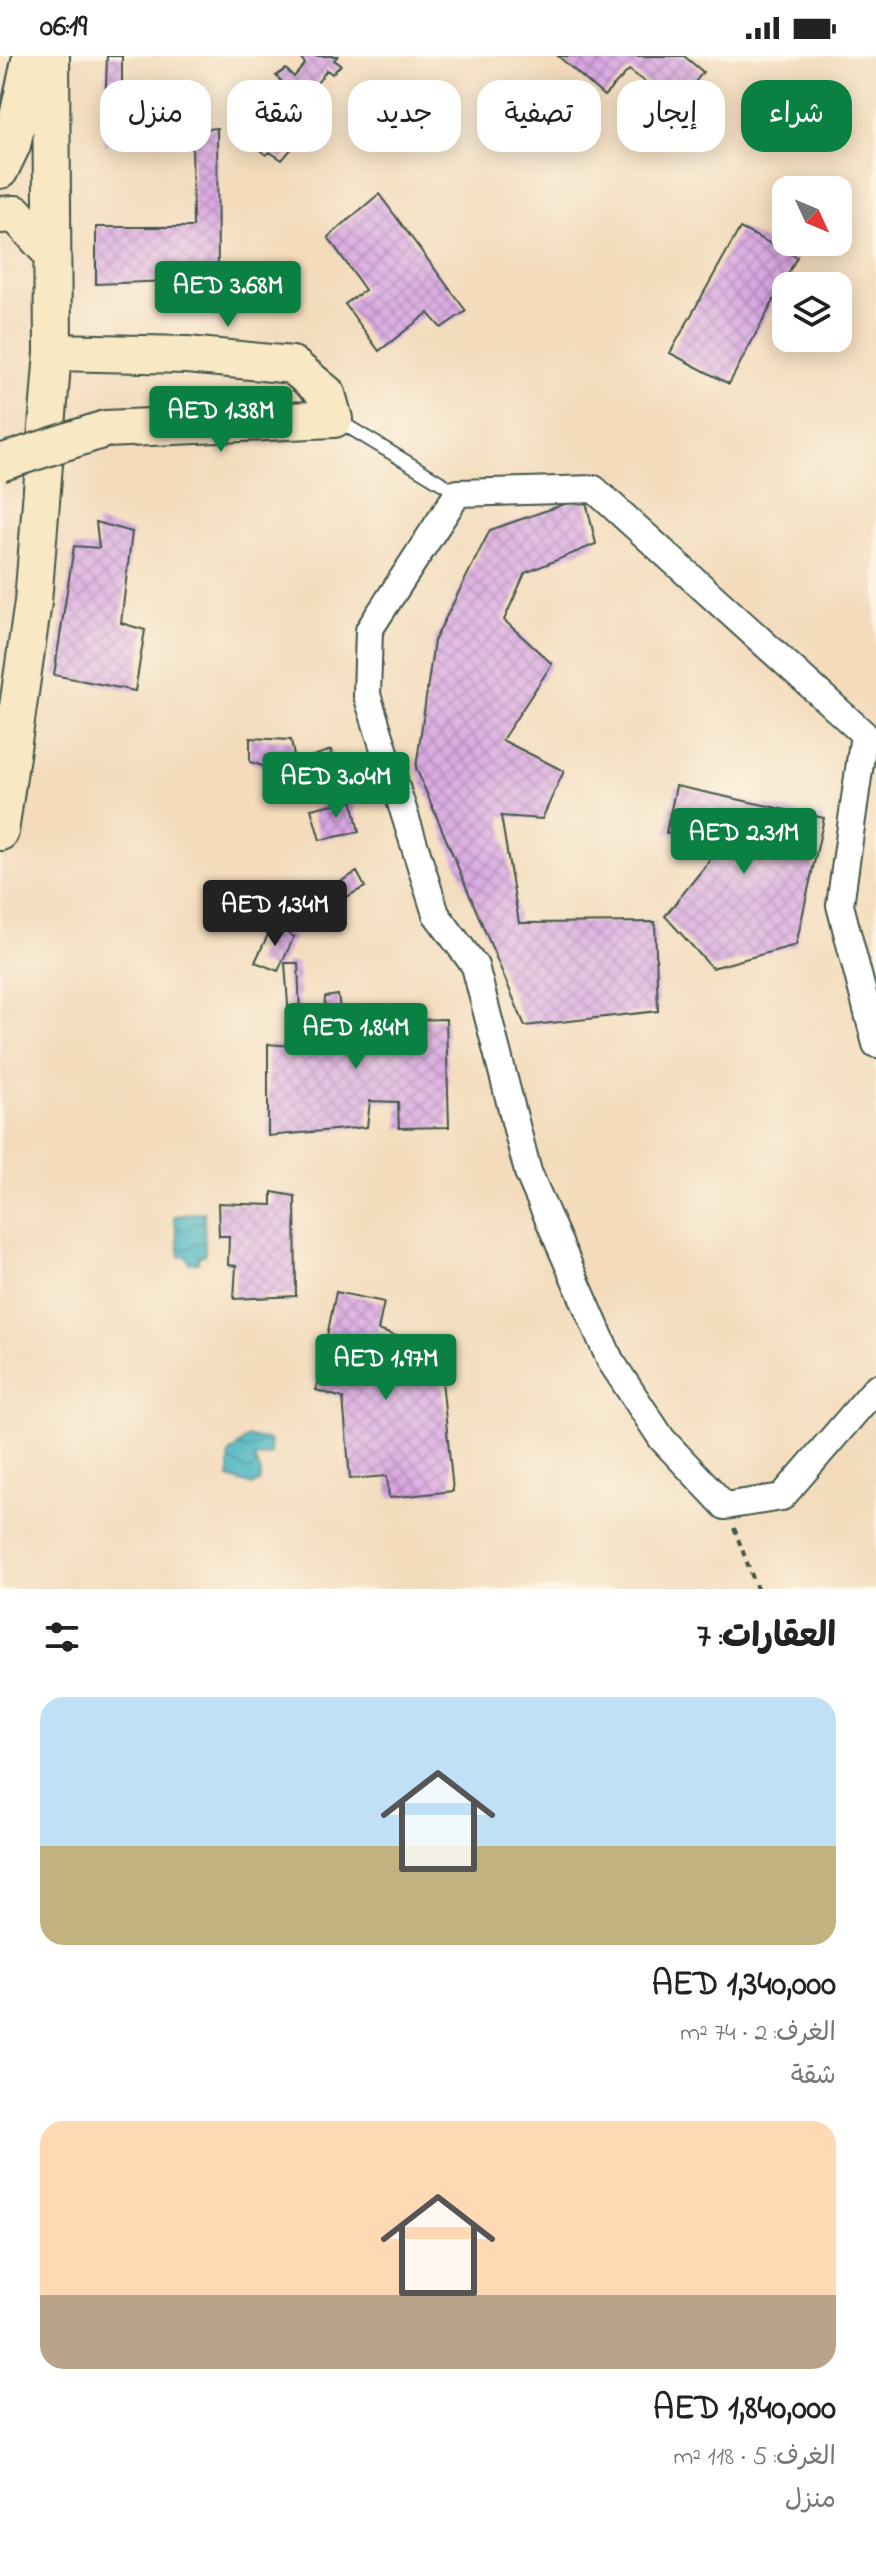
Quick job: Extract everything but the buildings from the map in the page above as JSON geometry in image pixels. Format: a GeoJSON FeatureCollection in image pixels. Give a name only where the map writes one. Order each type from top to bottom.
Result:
{"type":"FeatureCollection","features":[{"type":"Feature","properties":{"kind":"street"},"geometry":{"type":"LineString","coordinates":[[0,170],[12,145],[31,56]]}},
{"type":"Feature","properties":{"kind":"street"},"geometry":{"type":"LineString","coordinates":[[1,823],[33,602],[53,352],[51,56]]}},
{"type":"Feature","properties":{"kind":"street"},"geometry":{"type":"LineString","coordinates":[[0,215],[16,214],[51,253]]}},
{"type":"Feature","properties":{"kind":"street"},"geometry":{"type":"LineString","coordinates":[[0,463],[105,429],[334,419],[327,394],[292,365],[187,355],[53,352]]}},
{"type":"Feature","properties":{"kind":"street"},"geometry":{"type":"LineString","coordinates":[[876,1044],[840,905],[864,734],[594,489],[458,493],[369,630],[367,695],[436,914],[475,966],[528,1172],[603,1346],[662,1439],[725,1506],[782,1497],[876,1388]]}},
{"type":"Feature","properties":{"kind":"lane"},"geometry":{"type":"LineString","coordinates":[[334,419],[458,493]]}},
{"type":"Feature","properties":{"kind":"path"},"geometry":{"type":"LineString","coordinates":[[725,1506],[757,1589]]}},
{"type":"Feature","properties":{"kind":"water"},"geometry":{"type":"Polygon","coordinates":[[[204,1212],[205,1255],[199,1256],[198,1262],[189,1263],[187,1257],[180,1257],[174,1216],[204,1212]]]}},
{"type":"Feature","properties":{"kind":"water"},"geometry":{"type":"Polygon","coordinates":[[[248,1437],[269,1440],[271,1454],[254,1459],[261,1473],[260,1482],[252,1486],[229,1478],[229,1454],[248,1437]]]}}]}
